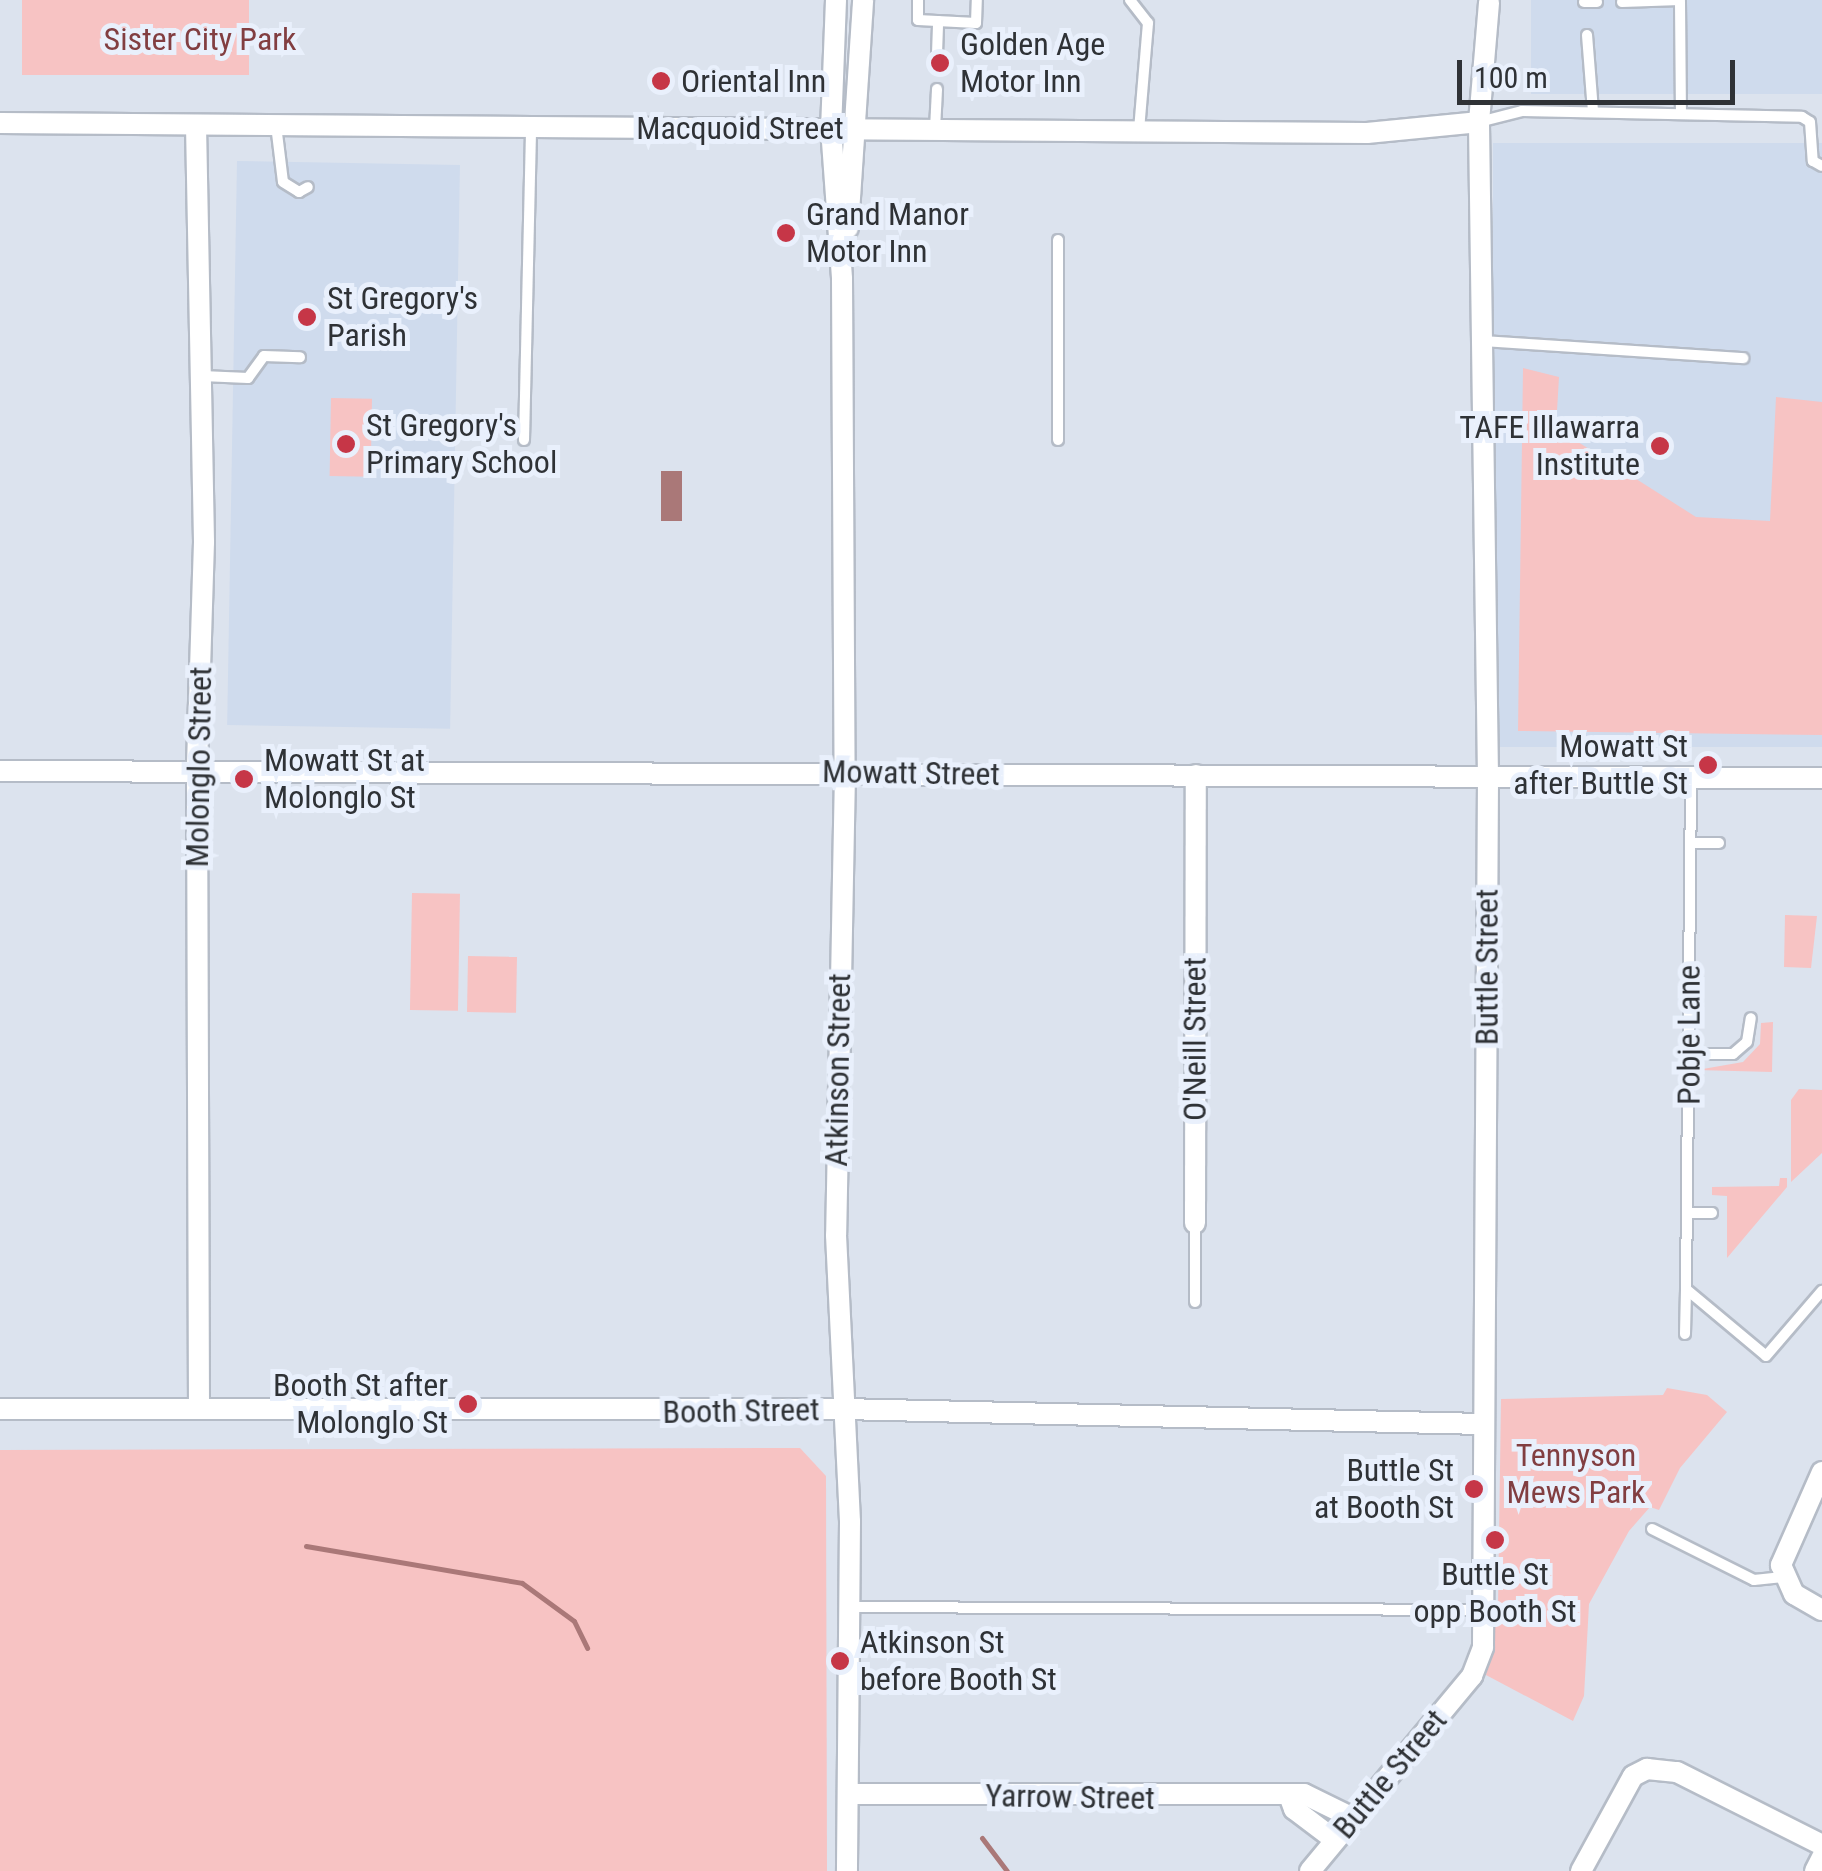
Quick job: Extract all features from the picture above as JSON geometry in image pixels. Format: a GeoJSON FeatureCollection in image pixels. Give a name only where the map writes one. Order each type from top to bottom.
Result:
{"type":"FeatureCollection","features":[{"type":"Feature","properties":{"kind":"street","name":"Atkinson Street"},"geometry":{"type":"LineString","coordinates":[[836,0],[831,128],[842,280],[845,773],[836,1202],[850,1607],[850,1868]]}},
{"type":"Feature","properties":{"kind":"street","name":"Atkinson Street"},"geometry":{"type":"LineString","coordinates":[[842,280],[859,128],[863,0]]}},
{"type":"Feature","properties":{"kind":"street","name":"Buttle Street"},"geometry":{"type":"LineString","coordinates":[[1310,1871],[1472,1676],[1482,1653],[1486,1610],[1482,1424],[1488,777],[1478,122],[1488,2]]}},
{"type":"Feature","properties":{"kind":"street","name":"Macquoid Street"},"geometry":{"type":"LineString","coordinates":[[0,123],[1367,133],[1478,122]]}},
{"type":"Feature","properties":{"kind":"street","name":"Molonglo Street"},"geometry":{"type":"LineString","coordinates":[[196,125],[202,376],[197,771],[199,1410]]}},
{"type":"Feature","properties":{"kind":"street","name":"Mowatt Street"},"geometry":{"type":"LineString","coordinates":[[0,771],[1822,778]]}},
{"type":"Feature","properties":{"kind":"street","name":"O'Neill Street"},"geometry":{"type":"LineString","coordinates":[[1195,1222],[1196,775]]}},
{"type":"Feature","properties":{"kind":"street","name":"Booth Street"},"geometry":{"type":"LineString","coordinates":[[0,1409],[842,1409],[1482,1424]]}},
{"type":"Feature","properties":{"kind":"street"},"geometry":{"type":"LineString","coordinates":[[1822,1472],[1786,1546],[1784,1577],[1798,1598],[1822,1610]]}},
{"type":"Feature","properties":{"kind":"street"},"geometry":{"type":"LineString","coordinates":[[1581,1871],[1632,1776],[1647,1769],[1677,1772],[1822,1845]]}},
{"type":"Feature","properties":{"kind":"street","name":"Yarrow Street"},"geometry":{"type":"LineString","coordinates":[[850,1794],[1318,1797],[1353,1818]]}},
{"type":"Feature","properties":{"kind":"street"},"geometry":{"type":"LineString","coordinates":[[1290,1798],[1294,1809],[1335,1840]]}},
{"type":"Feature","properties":{"kind":"street"},"geometry":{"type":"LineString","coordinates":[[1815,1871],[1822,1857]]}},
{"type":"Feature","properties":{"kind":"lane"},"geometry":{"type":"LineString","coordinates":[[918,0],[918,20],[976,23],[977,0]]}},
{"type":"Feature","properties":{"kind":"lane"},"geometry":{"type":"LineString","coordinates":[[1130,0],[1148,23],[1140,131]]}},
{"type":"Feature","properties":{"kind":"lane"},"geometry":{"type":"LineString","coordinates":[[1622,2],[1680,1],[1682,114]]}},
{"type":"Feature","properties":{"kind":"lane"},"geometry":{"type":"LineString","coordinates":[[1584,4],[1597,2]]}},
{"type":"Feature","properties":{"kind":"lane"},"geometry":{"type":"LineString","coordinates":[[937,54],[938,21]]}},
{"type":"Feature","properties":{"kind":"lane"},"geometry":{"type":"LineString","coordinates":[[1587,35],[1593,112]]}},
{"type":"Feature","properties":{"kind":"lane"},"geometry":{"type":"LineString","coordinates":[[1680,65],[1694,64]]}},
{"type":"Feature","properties":{"kind":"lane"},"geometry":{"type":"LineString","coordinates":[[935,129],[937,89]]}},
{"type":"Feature","properties":{"kind":"lane"},"geometry":{"type":"LineString","coordinates":[[1478,122],[1522,111],[1802,117],[1810,122],[1813,161],[1822,166]]}},
{"type":"Feature","properties":{"kind":"lane"},"geometry":{"type":"LineString","coordinates":[[276,125],[283,182],[299,192],[308,186]]}},
{"type":"Feature","properties":{"kind":"lane"},"geometry":{"type":"LineString","coordinates":[[524,440],[530,126]]}},
{"type":"Feature","properties":{"kind":"lane"},"geometry":{"type":"LineString","coordinates":[[1058,240],[1058,440]]}},
{"type":"Feature","properties":{"kind":"lane"},"geometry":{"type":"LineString","coordinates":[[1484,341],[1743,358]]}},
{"type":"Feature","properties":{"kind":"lane"},"geometry":{"type":"LineString","coordinates":[[202,376],[248,378],[264,356],[300,357]]}},
{"type":"Feature","properties":{"kind":"lane","name":"Pobje Lane"},"geometry":{"type":"LineString","coordinates":[[1685,1334],[1691,780]]}},
{"type":"Feature","properties":{"kind":"lane"},"geometry":{"type":"LineString","coordinates":[[1690,843],[1718,843]]}},
{"type":"Feature","properties":{"kind":"lane"},"geometry":{"type":"LineString","coordinates":[[1688,1054],[1733,1054],[1747,1042],[1751,1018]]}},
{"type":"Feature","properties":{"kind":"lane"},"geometry":{"type":"LineString","coordinates":[[1687,1213],[1712,1213]]}},
{"type":"Feature","properties":{"kind":"lane","name":"O'Neill Street"},"geometry":{"type":"LineString","coordinates":[[1195,1222],[1195,1302]]}},
{"type":"Feature","properties":{"kind":"lane"},"geometry":{"type":"LineString","coordinates":[[1686,1290],[1766,1356],[1822,1291]]}},
{"type":"Feature","properties":{"kind":"lane"},"geometry":{"type":"LineString","coordinates":[[1652,1529],[1754,1580],[1784,1577]]}},
{"type":"Feature","properties":{"kind":"lane"},"geometry":{"type":"LineString","coordinates":[[850,1607],[1486,1610]]}},
{"type":"Feature","properties":{"kind":"shaded area"},"geometry":{"type":"Polygon","coordinates":[[[1531,0],[1822,0],[1822,94],[1531,94],[1531,0]]]}},
{"type":"Feature","properties":{"kind":"shaded area","name":"TAFE Illawarra Institute"},"geometry":{"type":"Polygon","coordinates":[[[1493,143],[1822,143],[1822,747],[1493,747],[1493,143]]]}},
{"type":"Feature","properties":{"kind":"shaded area","name":"St Gregory's Primary School"},"geometry":{"type":"Polygon","coordinates":[[[237,161],[460,165],[450,729],[227,725],[237,161]]]}},
{"type":"Feature","properties":{"kind":"shaded area"},"geometry":{"type":"Polygon","coordinates":[[[661,471],[682,471],[682,521],[661,521],[661,471]]]}},
{"type":"Feature","properties":{"kind":"green space","name":"Sister City Park"},"geometry":{"type":"Polygon","coordinates":[[[22,0],[249,0],[249,75],[22,75],[22,0]]]}},
{"type":"Feature","properties":{"kind":"green space"},"geometry":{"type":"Polygon","coordinates":[[[1523,368],[1559,377],[1556,428],[1696,517],[1770,521],[1776,397],[1822,402],[1822,735],[1518,731],[1523,368]]]}},
{"type":"Feature","properties":{"kind":"green space"},"geometry":{"type":"Polygon","coordinates":[[[331,398],[372,399],[371,477],[330,476],[331,398]]]}},
{"type":"Feature","properties":{"kind":"green space"},"geometry":{"type":"Polygon","coordinates":[[[412,893],[460,894],[458,1011],[410,1010],[412,893]]]}},
{"type":"Feature","properties":{"kind":"green space"},"geometry":{"type":"Polygon","coordinates":[[[1785,915],[1817,916],[1811,968],[1784,967],[1785,915]]]}},
{"type":"Feature","properties":{"kind":"green space"},"geometry":{"type":"Polygon","coordinates":[[[468,956],[517,957],[516,1013],[467,1012],[468,956]]]}},
{"type":"Feature","properties":{"kind":"green space"},"geometry":{"type":"Polygon","coordinates":[[[1773,1022],[1772,1072],[1697,1070],[1743,1062],[1760,1044],[1761,1023],[1773,1022]]]}},
{"type":"Feature","properties":{"kind":"green space"},"geometry":{"type":"Polygon","coordinates":[[[1799,1089],[1822,1090],[1822,1153],[1791,1182],[1791,1100],[1799,1089]]]}},
{"type":"Feature","properties":{"kind":"green space"},"geometry":{"type":"Polygon","coordinates":[[[1780,1178],[1787,1178],[1787,1187],[1727,1258],[1727,1196],[1712,1195],[1712,1187],[1779,1186],[1780,1178]]]}},
{"type":"Feature","properties":{"kind":"green space","name":"Tennyson Mews Park"},"geometry":{"type":"Polygon","coordinates":[[[1667,1388],[1707,1395],[1727,1412],[1680,1468],[1659,1510],[1650,1507],[1629,1531],[1589,1604],[1584,1696],[1573,1721],[1486,1675],[1498,1607],[1501,1399],[1663,1395],[1667,1388]]]}},
{"type":"Feature","properties":{"kind":"green space"},"geometry":{"type":"Polygon","coordinates":[[[800,1448],[826,1476],[827,1871],[0,1871],[0,1450],[800,1448]]]}},
{"type":"Feature","properties":{"kind":"waterway"},"geometry":{"type":"LineString","coordinates":[[306,1546],[522,1583],[574,1621],[587,1648]]}},
{"type":"Feature","properties":{"kind":"waterway"},"geometry":{"type":"LineString","coordinates":[[982,1838],[1007,1871]]}},
{"type":"Feature","properties":{"kind":"place","name":"Golden Age Motor Inn"},"geometry":{"type":"Point","coordinates":[940,63]}},
{"type":"Feature","properties":{"kind":"place","name":"Oriental Inn"},"geometry":{"type":"Point","coordinates":[661,81]}},
{"type":"Feature","properties":{"kind":"place","name":"Grand Manor Motor Inn"},"geometry":{"type":"Point","coordinates":[786,233]}},
{"type":"Feature","properties":{"kind":"place","name":"St Gregory's Parish"},"geometry":{"type":"Point","coordinates":[307,317]}},
{"type":"Feature","properties":{"kind":"place","name":"St Gregory's Primary School"},"geometry":{"type":"Point","coordinates":[346,444]}},
{"type":"Feature","properties":{"kind":"place","name":"TAFE Illawarra Institute"},"geometry":{"type":"Point","coordinates":[1660,446]}},
{"type":"Feature","properties":{"kind":"place","name":"Mowatt St after Buttle St"},"geometry":{"type":"Point","coordinates":[1708,765]}},
{"type":"Feature","properties":{"kind":"place","name":"Mowatt St at Molonglo St"},"geometry":{"type":"Point","coordinates":[244,779]}},
{"type":"Feature","properties":{"kind":"place","name":"Booth St after Molonglo St"},"geometry":{"type":"Point","coordinates":[468,1404]}},
{"type":"Feature","properties":{"kind":"place","name":"Buttle St at Booth St"},"geometry":{"type":"Point","coordinates":[1474,1489]}},
{"type":"Feature","properties":{"kind":"place","name":"Buttle St opp Booth St"},"geometry":{"type":"Point","coordinates":[1495,1540]}},
{"type":"Feature","properties":{"kind":"place","name":"Atkinson St before Booth St"},"geometry":{"type":"Point","coordinates":[840,1661]}}]}
